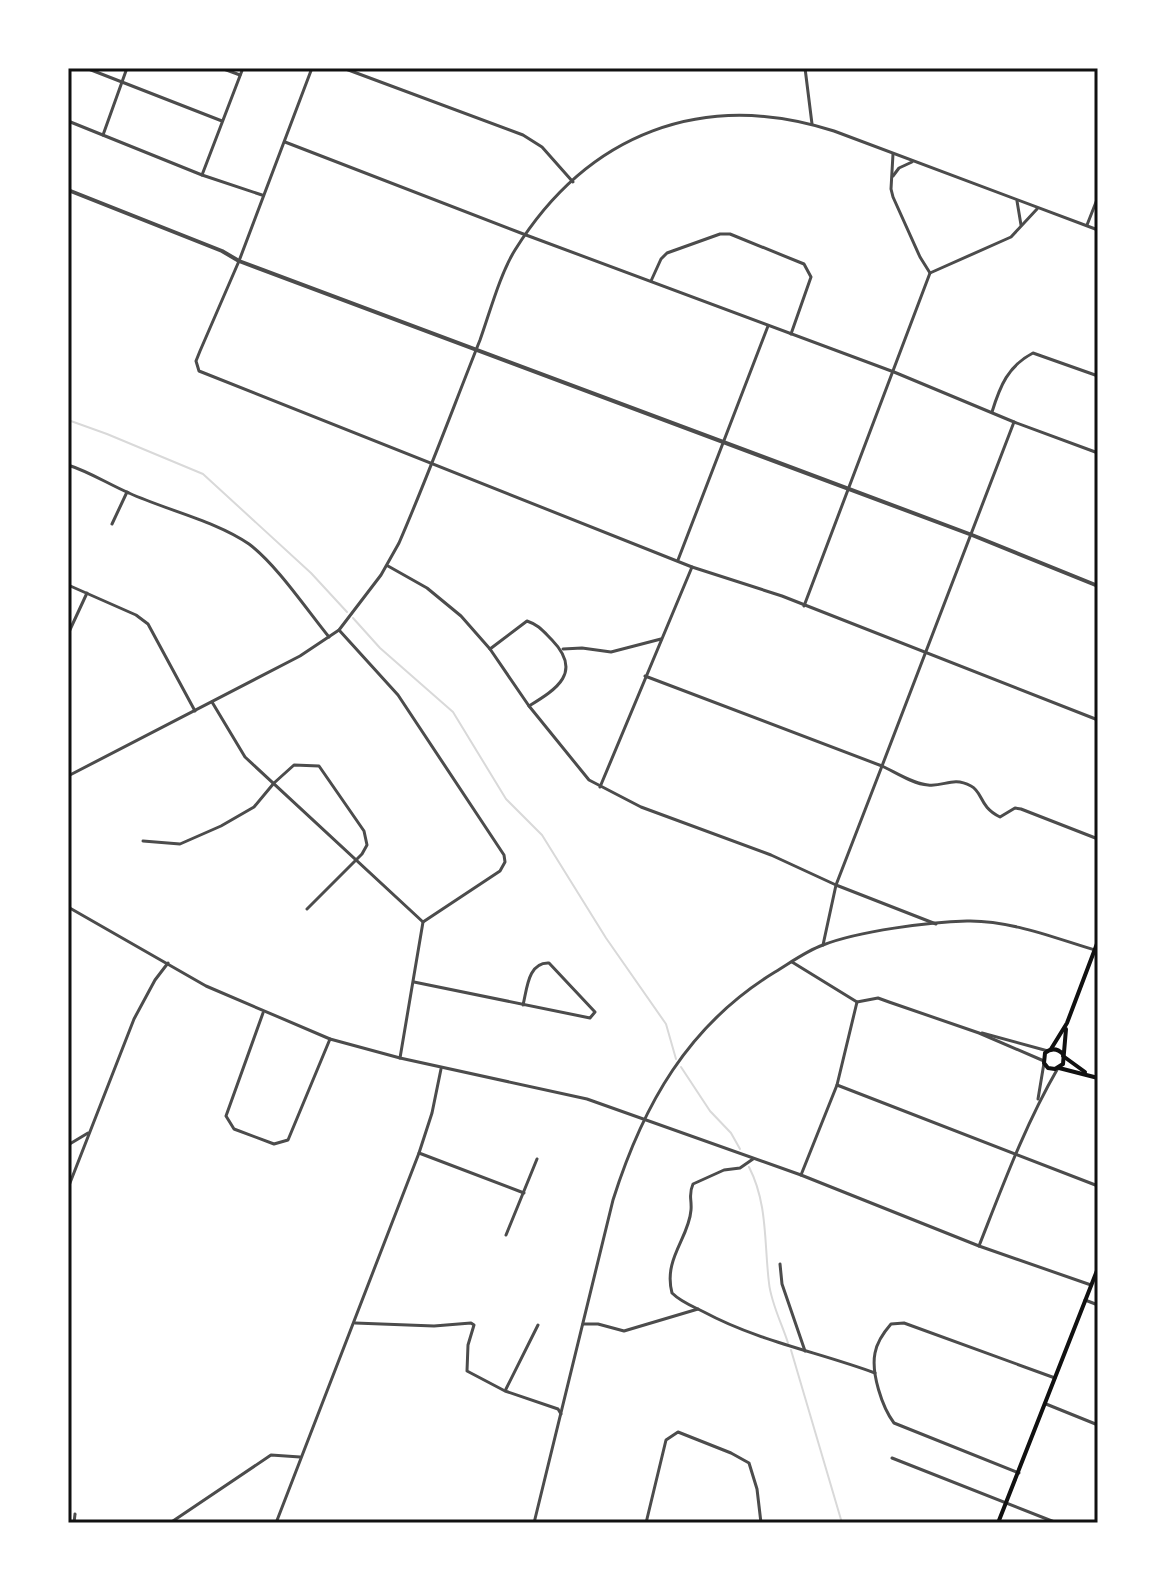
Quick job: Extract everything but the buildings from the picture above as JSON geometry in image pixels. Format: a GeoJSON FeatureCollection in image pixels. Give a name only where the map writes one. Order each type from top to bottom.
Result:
{"type":"FeatureCollection","features":[{"type":"Feature","properties":{"kind":"main road"},"geometry":{"type":"LineString","coordinates":[[1098,941],[1067,1023],[1044,1062],[1048,1068],[1098,1078]]}},
{"type":"Feature","properties":{"kind":"main road"},"geometry":{"type":"LineString","coordinates":[[1059,1068],[1063,1064],[1067,1023]]}},
{"type":"Feature","properties":{"kind":"main road"},"geometry":{"type":"LineString","coordinates":[[1049,1050],[1057,1050],[1087,1074]]}},
{"type":"Feature","properties":{"kind":"main road"},"geometry":{"type":"LineString","coordinates":[[998,1523],[1098,1268]]}},
{"type":"Feature","properties":{"kind":"street"},"geometry":{"type":"LineString","coordinates":[[86,68],[222,121]]}},
{"type":"Feature","properties":{"kind":"street"},"geometry":{"type":"LineString","coordinates":[[103,135],[127,68]]}},
{"type":"Feature","properties":{"kind":"street"},"geometry":{"type":"LineString","coordinates":[[221,68],[240,76]]}},
{"type":"Feature","properties":{"kind":"street"},"geometry":{"type":"LineString","coordinates":[[202,175],[243,68]]}},
{"type":"Feature","properties":{"kind":"street"},"geometry":{"type":"LineString","coordinates":[[312,68],[239,261],[196,361],[199,371],[692,567],[804,606],[1098,720]]}},
{"type":"Feature","properties":{"kind":"street"},"geometry":{"type":"LineString","coordinates":[[343,68],[523,135],[542,147],[573,182]]}},
{"type":"Feature","properties":{"kind":"street"},"geometry":{"type":"LineString","coordinates":[[805,68],[812,124]]}},
{"type":"Feature","properties":{"kind":"street"},"geometry":{"type":"LineString","coordinates":[[68,776],[300,656],[339,630],[399,543],[514,252],[546,207],[604,156],[637,136],[699,117],[746,114],[812,124],[1098,230]]}},
{"type":"Feature","properties":{"kind":"street"},"geometry":{"type":"LineString","coordinates":[[68,121],[263,196]]}},
{"type":"Feature","properties":{"kind":"street"},"geometry":{"type":"LineString","coordinates":[[283,145],[286,141],[526,235],[894,372],[1098,453]]}},
{"type":"Feature","properties":{"kind":"street"},"geometry":{"type":"LineString","coordinates":[[893,153],[891,189],[897,209],[930,273]]}},
{"type":"Feature","properties":{"kind":"street"},"geometry":{"type":"LineString","coordinates":[[893,176],[899,168],[914,162]]}},
{"type":"Feature","properties":{"kind":"street"},"geometry":{"type":"LineString","coordinates":[[68,190],[222,251],[239,261],[972,535],[1098,586]]}},
{"type":"Feature","properties":{"kind":"street"},"geometry":{"type":"LineString","coordinates":[[1087,225],[1098,197]]}},
{"type":"Feature","properties":{"kind":"street"},"geometry":{"type":"LineString","coordinates":[[1017,201],[1021,225]]}},
{"type":"Feature","properties":{"kind":"street"},"geometry":{"type":"LineString","coordinates":[[804,606],[930,273],[1011,237],[1037,209]]}},
{"type":"Feature","properties":{"kind":"street"},"geometry":{"type":"LineString","coordinates":[[651,281],[667,253],[707,238],[730,234],[795,260],[809,270],[811,277],[791,334]]}},
{"type":"Feature","properties":{"kind":"street"},"geometry":{"type":"LineString","coordinates":[[678,560],[768,326]]}},
{"type":"Feature","properties":{"kind":"street"},"geometry":{"type":"LineString","coordinates":[[992,413],[1006,375],[1020,360],[1033,353],[1098,376]]}},
{"type":"Feature","properties":{"kind":"street"},"geometry":{"type":"LineString","coordinates":[[823,945],[836,885],[1014,422]]}},
{"type":"Feature","properties":{"kind":"street"},"geometry":{"type":"LineString","coordinates":[[68,466],[90,472],[127,492],[249,544],[329,637]]}},
{"type":"Feature","properties":{"kind":"street"},"geometry":{"type":"LineString","coordinates":[[112,524],[127,492]]}},
{"type":"Feature","properties":{"kind":"street"},"geometry":{"type":"LineString","coordinates":[[386,565],[427,588],[461,616],[490,649],[529,706],[586,778],[682,823],[771,855],[836,885],[937,924]]}},
{"type":"Feature","properties":{"kind":"street"},"geometry":{"type":"LineString","coordinates":[[600,787],[692,567]]}},
{"type":"Feature","properties":{"kind":"street"},"geometry":{"type":"LineString","coordinates":[[68,585],[136,615],[148,624],[195,711]]}},
{"type":"Feature","properties":{"kind":"street"},"geometry":{"type":"LineString","coordinates":[[68,634],[87,593]]}},
{"type":"Feature","properties":{"kind":"street"},"geometry":{"type":"LineString","coordinates":[[490,649],[527,621],[538,625],[561,649],[566,667],[558,688],[529,706]]}},
{"type":"Feature","properties":{"kind":"street"},"geometry":{"type":"LineString","coordinates":[[339,630],[398,695],[504,855],[505,862],[500,871],[423,922],[400,1058]]}},
{"type":"Feature","properties":{"kind":"street"},"geometry":{"type":"LineString","coordinates":[[561,649],[611,652],[661,639]]}},
{"type":"Feature","properties":{"kind":"street"},"geometry":{"type":"LineString","coordinates":[[645,676],[927,785],[953,781],[970,785],[978,791],[984,806],[1000,817],[1015,808],[1021,809],[1098,839]]}},
{"type":"Feature","properties":{"kind":"street"},"geometry":{"type":"LineString","coordinates":[[212,702],[236,745],[423,922]]}},
{"type":"Feature","properties":{"kind":"street"},"geometry":{"type":"LineString","coordinates":[[143,841],[186,842],[247,812],[294,765],[319,766],[364,831],[367,845],[307,909]]}},
{"type":"Feature","properties":{"kind":"street"},"geometry":{"type":"LineString","coordinates":[[68,907],[206,986],[330,1039],[400,1058],[587,1099],[634,1114],[801,1175],[979,1246],[1091,1285]]}},
{"type":"Feature","properties":{"kind":"street"},"geometry":{"type":"LineString","coordinates":[[534,1523],[621,1172],[637,1131],[657,1093],[692,1043],[721,1011],[749,988],[823,945],[872,932],[969,921],[1005,925],[1096,951]]}},
{"type":"Feature","properties":{"kind":"street"},"geometry":{"type":"LineString","coordinates":[[414,982],[523,1005],[590,1018],[595,1012],[545,962],[532,972],[523,1005]]}},
{"type":"Feature","properties":{"kind":"street"},"geometry":{"type":"LineString","coordinates":[[792,962],[857,1002],[878,998],[979,1033],[1044,1062],[1037,1103]]}},
{"type":"Feature","properties":{"kind":"street"},"geometry":{"type":"LineString","coordinates":[[68,1188],[134,1019],[168,963]]}},
{"type":"Feature","properties":{"kind":"street"},"geometry":{"type":"LineString","coordinates":[[801,1175],[837,1085],[857,1002]]}},
{"type":"Feature","properties":{"kind":"street"},"geometry":{"type":"LineString","coordinates":[[263,1012],[226,1116],[234,1129],[274,1144],[288,1140],[330,1039]]}},
{"type":"Feature","properties":{"kind":"street"},"geometry":{"type":"LineString","coordinates":[[979,1033],[1049,1050]]}},
{"type":"Feature","properties":{"kind":"street"},"geometry":{"type":"LineString","coordinates":[[276,1523],[419,1153],[442,1067]]}},
{"type":"Feature","properties":{"kind":"street"},"geometry":{"type":"LineString","coordinates":[[979,1246],[1037,1103],[1059,1068]]}},
{"type":"Feature","properties":{"kind":"street"},"geometry":{"type":"LineString","coordinates":[[837,1085],[1098,1186]]}},
{"type":"Feature","properties":{"kind":"street"},"geometry":{"type":"LineString","coordinates":[[68,1145],[88,1133]]}},
{"type":"Feature","properties":{"kind":"street"},"geometry":{"type":"LineString","coordinates":[[419,1153],[524,1193]]}},
{"type":"Feature","properties":{"kind":"street"},"geometry":{"type":"LineString","coordinates":[[506,1235],[537,1159]]}},
{"type":"Feature","properties":{"kind":"street"},"geometry":{"type":"LineString","coordinates":[[754,1159],[740,1168],[724,1170],[693,1184],[690,1191],[692,1209],[672,1265],[670,1284],[674,1296],[780,1344],[875,1373]]}},
{"type":"Feature","properties":{"kind":"street"},"geometry":{"type":"LineString","coordinates":[[780,1264],[782,1284],[805,1351]]}},
{"type":"Feature","properties":{"kind":"street"},"geometry":{"type":"LineString","coordinates":[[1085,1300],[1098,1305]]}},
{"type":"Feature","properties":{"kind":"street"},"geometry":{"type":"LineString","coordinates":[[583,1324],[598,1324],[624,1331],[698,1309]]}},
{"type":"Feature","properties":{"kind":"street"},"geometry":{"type":"LineString","coordinates":[[1019,1473],[894,1423],[886,1409],[875,1373],[879,1341],[891,1324],[897,1322],[1056,1378]]}},
{"type":"Feature","properties":{"kind":"street"},"geometry":{"type":"LineString","coordinates":[[354,1323],[434,1326],[471,1323],[474,1325],[468,1345],[467,1371],[505,1391],[558,1409],[561,1414]]}},
{"type":"Feature","properties":{"kind":"street"},"geometry":{"type":"LineString","coordinates":[[505,1391],[538,1325]]}},
{"type":"Feature","properties":{"kind":"street"},"geometry":{"type":"LineString","coordinates":[[1046,1404],[1098,1425]]}},
{"type":"Feature","properties":{"kind":"street"},"geometry":{"type":"LineString","coordinates":[[646,1523],[666,1440],[678,1432],[749,1463],[757,1489],[761,1523]]}},
{"type":"Feature","properties":{"kind":"street"},"geometry":{"type":"LineString","coordinates":[[170,1523],[271,1455],[300,1457]]}},
{"type":"Feature","properties":{"kind":"street"},"geometry":{"type":"LineString","coordinates":[[892,1458],[1057,1523]]}},
{"type":"Feature","properties":{"kind":"street"},"geometry":{"type":"LineString","coordinates":[[74,1523],[75,1514]]}},
{"type":"Feature","properties":{"kind":"waterway"},"geometry":{"type":"LineString","coordinates":[[68,420],[203,474],[311,573],[347,612]]}},
{"type":"Feature","properties":{"kind":"waterway"},"geometry":{"type":"LineString","coordinates":[[353,618],[380,648],[453,712],[506,799],[542,835],[606,938],[666,1024],[676,1059]]}},
{"type":"Feature","properties":{"kind":"waterway"},"geometry":{"type":"LineString","coordinates":[[681,1067],[740,1149]]}},
{"type":"Feature","properties":{"kind":"waterway"},"geometry":{"type":"LineString","coordinates":[[749,1167],[762,1209],[770,1291],[788,1343]]}},
{"type":"Feature","properties":{"kind":"waterway"},"geometry":{"type":"LineString","coordinates":[[791,1350],[842,1523]]}}]}
